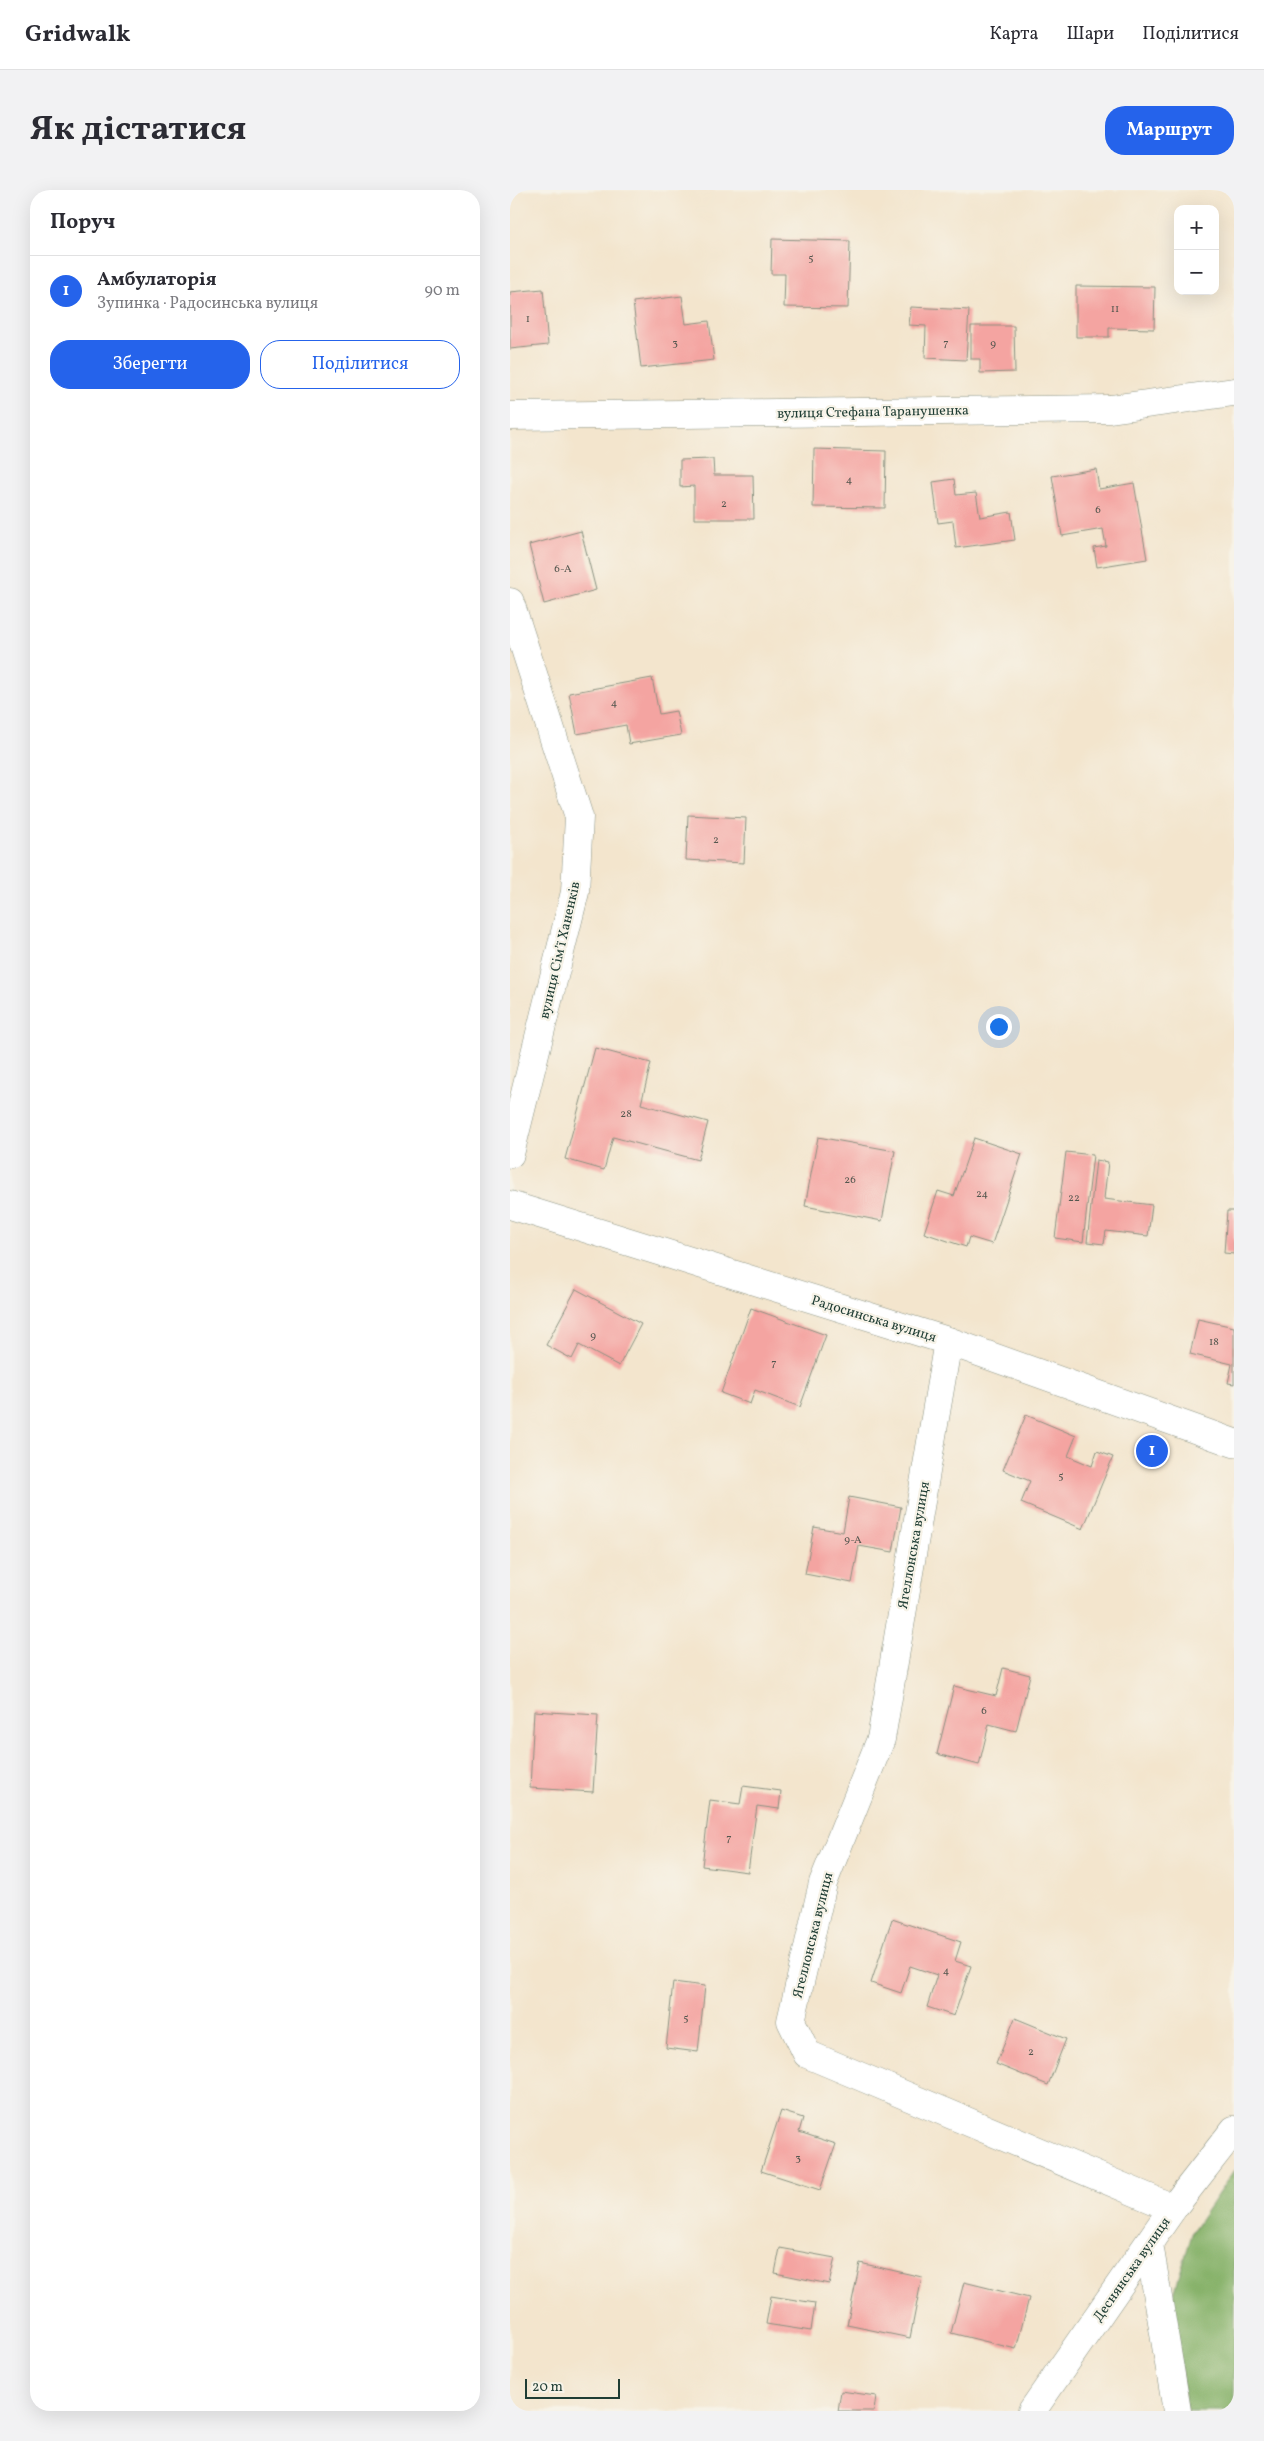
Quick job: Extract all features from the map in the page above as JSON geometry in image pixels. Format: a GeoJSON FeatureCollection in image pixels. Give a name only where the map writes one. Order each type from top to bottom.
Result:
{"type":"FeatureCollection","features":[{"type":"Feature","properties":{"kind":"street","name":"вулиця Стефана Таранушенка"},"geometry":{"type":"LineString","coordinates":[[510,416],[1110,409],[1234,392]]}},
{"type":"Feature","properties":{"kind":"street","name":"вулиця Сімʼї Ханенків"},"geometry":{"type":"LineString","coordinates":[[510,602],[579,817],[575,892],[510,1154]]}},
{"type":"Feature","properties":{"kind":"street","name":"Радосинська вулиця"},"geometry":{"type":"LineString","coordinates":[[510,1205],[948,1341],[1234,1442]]}},
{"type":"Feature","properties":{"kind":"street","name":"Ягеллонська вулиця"},"geometry":{"type":"LineString","coordinates":[[948,1341],[880,1738],[823,1883],[791,2021],[807,2054],[1173,2208]]}},
{"type":"Feature","properties":{"kind":"street","name":"Деснянська вулиця"},"geometry":{"type":"LineString","coordinates":[[1032,2411],[1173,2208],[1234,2130]]}},
{"type":"Feature","properties":{"kind":"street"},"geometry":{"type":"LineString","coordinates":[[1149,2244],[1177,2411]]}},
{"type":"Feature","properties":{"kind":"green space"},"geometry":{"type":"Polygon","coordinates":[[[1234,2170],[1234,2411],[1187,2411],[1171,2303],[1193,2231],[1234,2170]]]}},
{"type":"Feature","properties":{"kind":"building"},"geometry":{"type":"Polygon","coordinates":[[[772,239],[850,241],[848,308],[784,307],[785,274],[771,274],[772,239]]]}},
{"type":"Feature","properties":{"kind":"building"},"geometry":{"type":"Polygon","coordinates":[[[1076,286],[1155,287],[1154,329],[1109,328],[1109,337],[1076,337],[1076,286]]]}},
{"type":"Feature","properties":{"kind":"building"},"geometry":{"type":"Polygon","coordinates":[[[543,289],[548,345],[510,349],[510,292],[543,289]]]}},
{"type":"Feature","properties":{"kind":"building"},"geometry":{"type":"Polygon","coordinates":[[[682,296],[686,324],[709,321],[714,360],[641,368],[633,302],[682,296]]]}},
{"type":"Feature","properties":{"kind":"building"},"geometry":{"type":"Polygon","coordinates":[[[911,307],[969,310],[966,360],[925,358],[926,326],[909,325],[911,307]]]}},
{"type":"Feature","properties":{"kind":"building"},"geometry":{"type":"Polygon","coordinates":[[[971,326],[1014,326],[1015,372],[980,373],[980,359],[971,359],[971,326]]]}},
{"type":"Feature","properties":{"kind":"building"},"geometry":{"type":"Polygon","coordinates":[[[814,449],[886,451],[885,508],[813,507],[814,449]]]}},
{"type":"Feature","properties":{"kind":"building"},"geometry":{"type":"Polygon","coordinates":[[[713,459],[714,475],[753,475],[754,519],[694,519],[694,486],[680,487],[680,460],[713,459]]]}},
{"type":"Feature","properties":{"kind":"building"},"geometry":{"type":"Polygon","coordinates":[[[1096,469],[1099,489],[1134,483],[1147,559],[1097,567],[1094,548],[1106,546],[1103,529],[1062,536],[1052,476],[1096,469]]]}},
{"type":"Feature","properties":{"kind":"building"},"geometry":{"type":"Polygon","coordinates":[[[954,479],[956,495],[976,493],[980,517],[1011,512],[1015,540],[956,548],[953,521],[938,523],[933,482],[954,479]]]}},
{"type":"Feature","properties":{"kind":"building"},"geometry":{"type":"Polygon","coordinates":[[[581,531],[596,590],[544,604],[529,545],[581,531]]]}},
{"type":"Feature","properties":{"kind":"building"},"geometry":{"type":"Polygon","coordinates":[[[652,678],[659,714],[676,711],[681,735],[629,744],[626,725],[577,734],[569,693],[652,678]]]}},
{"type":"Feature","properties":{"kind":"building"},"geometry":{"type":"Polygon","coordinates":[[[688,815],[746,818],[744,863],[686,860],[688,815]]]}},
{"type":"Feature","properties":{"kind":"building"},"geometry":{"type":"Polygon","coordinates":[[[595,1048],[651,1063],[641,1104],[708,1122],[698,1160],[613,1137],[604,1170],[565,1159],[595,1048]]]}},
{"type":"Feature","properties":{"kind":"building"},"geometry":{"type":"Polygon","coordinates":[[[818,1137],[895,1151],[882,1221],[805,1206],[818,1137]]]}},
{"type":"Feature","properties":{"kind":"building"},"geometry":{"type":"Polygon","coordinates":[[[974,1138],[1022,1154],[992,1244],[969,1237],[966,1247],[924,1233],[938,1191],[954,1196],[974,1138]]]}},
{"type":"Feature","properties":{"kind":"building"},"geometry":{"type":"Polygon","coordinates":[[[1066,1152],[1093,1155],[1083,1242],[1055,1238],[1066,1152]]]}},
{"type":"Feature","properties":{"kind":"building"},"geometry":{"type":"Polygon","coordinates":[[[1096,1160],[1108,1162],[1104,1199],[1152,1205],[1148,1236],[1106,1231],[1104,1244],[1087,1242],[1096,1160]]]}},
{"type":"Feature","properties":{"kind":"building"},"geometry":{"type":"Polygon","coordinates":[[[1227,1211],[1234,1211],[1234,1254],[1224,1253],[1227,1211]]]}},
{"type":"Feature","properties":{"kind":"building"},"geometry":{"type":"Polygon","coordinates":[[[576,1289],[641,1324],[619,1366],[579,1345],[572,1359],[546,1345],[576,1289]]]}},
{"type":"Feature","properties":{"kind":"building"},"geometry":{"type":"Polygon","coordinates":[[[751,1308],[826,1335],[800,1407],[755,1390],[750,1404],[721,1393],[751,1308]]]}},
{"type":"Feature","properties":{"kind":"building"},"geometry":{"type":"Polygon","coordinates":[[[1198,1319],[1234,1327],[1234,1384],[1228,1383],[1232,1364],[1190,1354],[1198,1319]]]}},
{"type":"Feature","properties":{"kind":"building"},"geometry":{"type":"Polygon","coordinates":[[[1026,1415],[1076,1436],[1068,1456],[1092,1466],[1097,1451],[1113,1457],[1083,1529],[1021,1503],[1030,1481],[1003,1470],[1026,1415]]]}},
{"type":"Feature","properties":{"kind":"building"},"geometry":{"type":"Polygon","coordinates":[[[849,1497],[901,1507],[893,1552],[859,1546],[852,1583],[805,1574],[814,1527],[843,1532],[849,1497]]]}},
{"type":"Feature","properties":{"kind":"building"},"geometry":{"type":"Polygon","coordinates":[[[1003,1668],[1030,1675],[1016,1731],[989,1724],[979,1765],[937,1754],[954,1686],[996,1696],[1003,1668]]]}},
{"type":"Feature","properties":{"kind":"building"},"geometry":{"type":"Polygon","coordinates":[[[534,1711],[598,1715],[593,1792],[530,1788],[534,1711]]]}},
{"type":"Feature","properties":{"kind":"building"},"geometry":{"type":"Polygon","coordinates":[[[743,1786],[781,1791],[779,1809],[757,1806],[748,1872],[702,1866],[710,1800],[740,1804],[743,1786]]]}},
{"type":"Feature","properties":{"kind":"building"},"geometry":{"type":"Polygon","coordinates":[[[892,1919],[961,1942],[955,1961],[971,1966],[954,2016],[927,2007],[937,1975],[910,1966],[901,1993],[871,1983],[892,1919]]]}},
{"type":"Feature","properties":{"kind":"building"},"geometry":{"type":"Polygon","coordinates":[[[673,1982],[705,1986],[698,2052],[666,2048],[673,1982]]]}},
{"type":"Feature","properties":{"kind":"building"},"geometry":{"type":"Polygon","coordinates":[[[1015,2018],[1066,2039],[1048,2085],[996,2064],[1015,2018]]]}},
{"type":"Feature","properties":{"kind":"building"},"geometry":{"type":"Polygon","coordinates":[[[781,2111],[803,2118],[799,2132],[836,2144],[820,2190],[761,2171],[781,2111]]]}},
{"type":"Feature","properties":{"kind":"building"},"geometry":{"type":"Polygon","coordinates":[[[780,2248],[835,2258],[829,2284],[775,2273],[780,2248]]]}},
{"type":"Feature","properties":{"kind":"building"},"geometry":{"type":"Polygon","coordinates":[[[860,2263],[922,2277],[910,2338],[847,2325],[860,2263]]]}},
{"type":"Feature","properties":{"kind":"building"},"geometry":{"type":"Polygon","coordinates":[[[964,2282],[1029,2298],[1016,2349],[951,2333],[964,2282]]]}},
{"type":"Feature","properties":{"kind":"building"},"geometry":{"type":"Polygon","coordinates":[[[771,2296],[815,2303],[811,2331],[766,2324],[771,2296]]]}},
{"type":"Feature","properties":{"kind":"building"},"geometry":{"type":"Polygon","coordinates":[[[841,2391],[876,2396],[874,2411],[838,2411],[841,2391]]]}},
{"type":"Feature","properties":{"kind":"place","name":"Амбулаторія"},"geometry":{"type":"Point","coordinates":[1152,1451]}}]}
